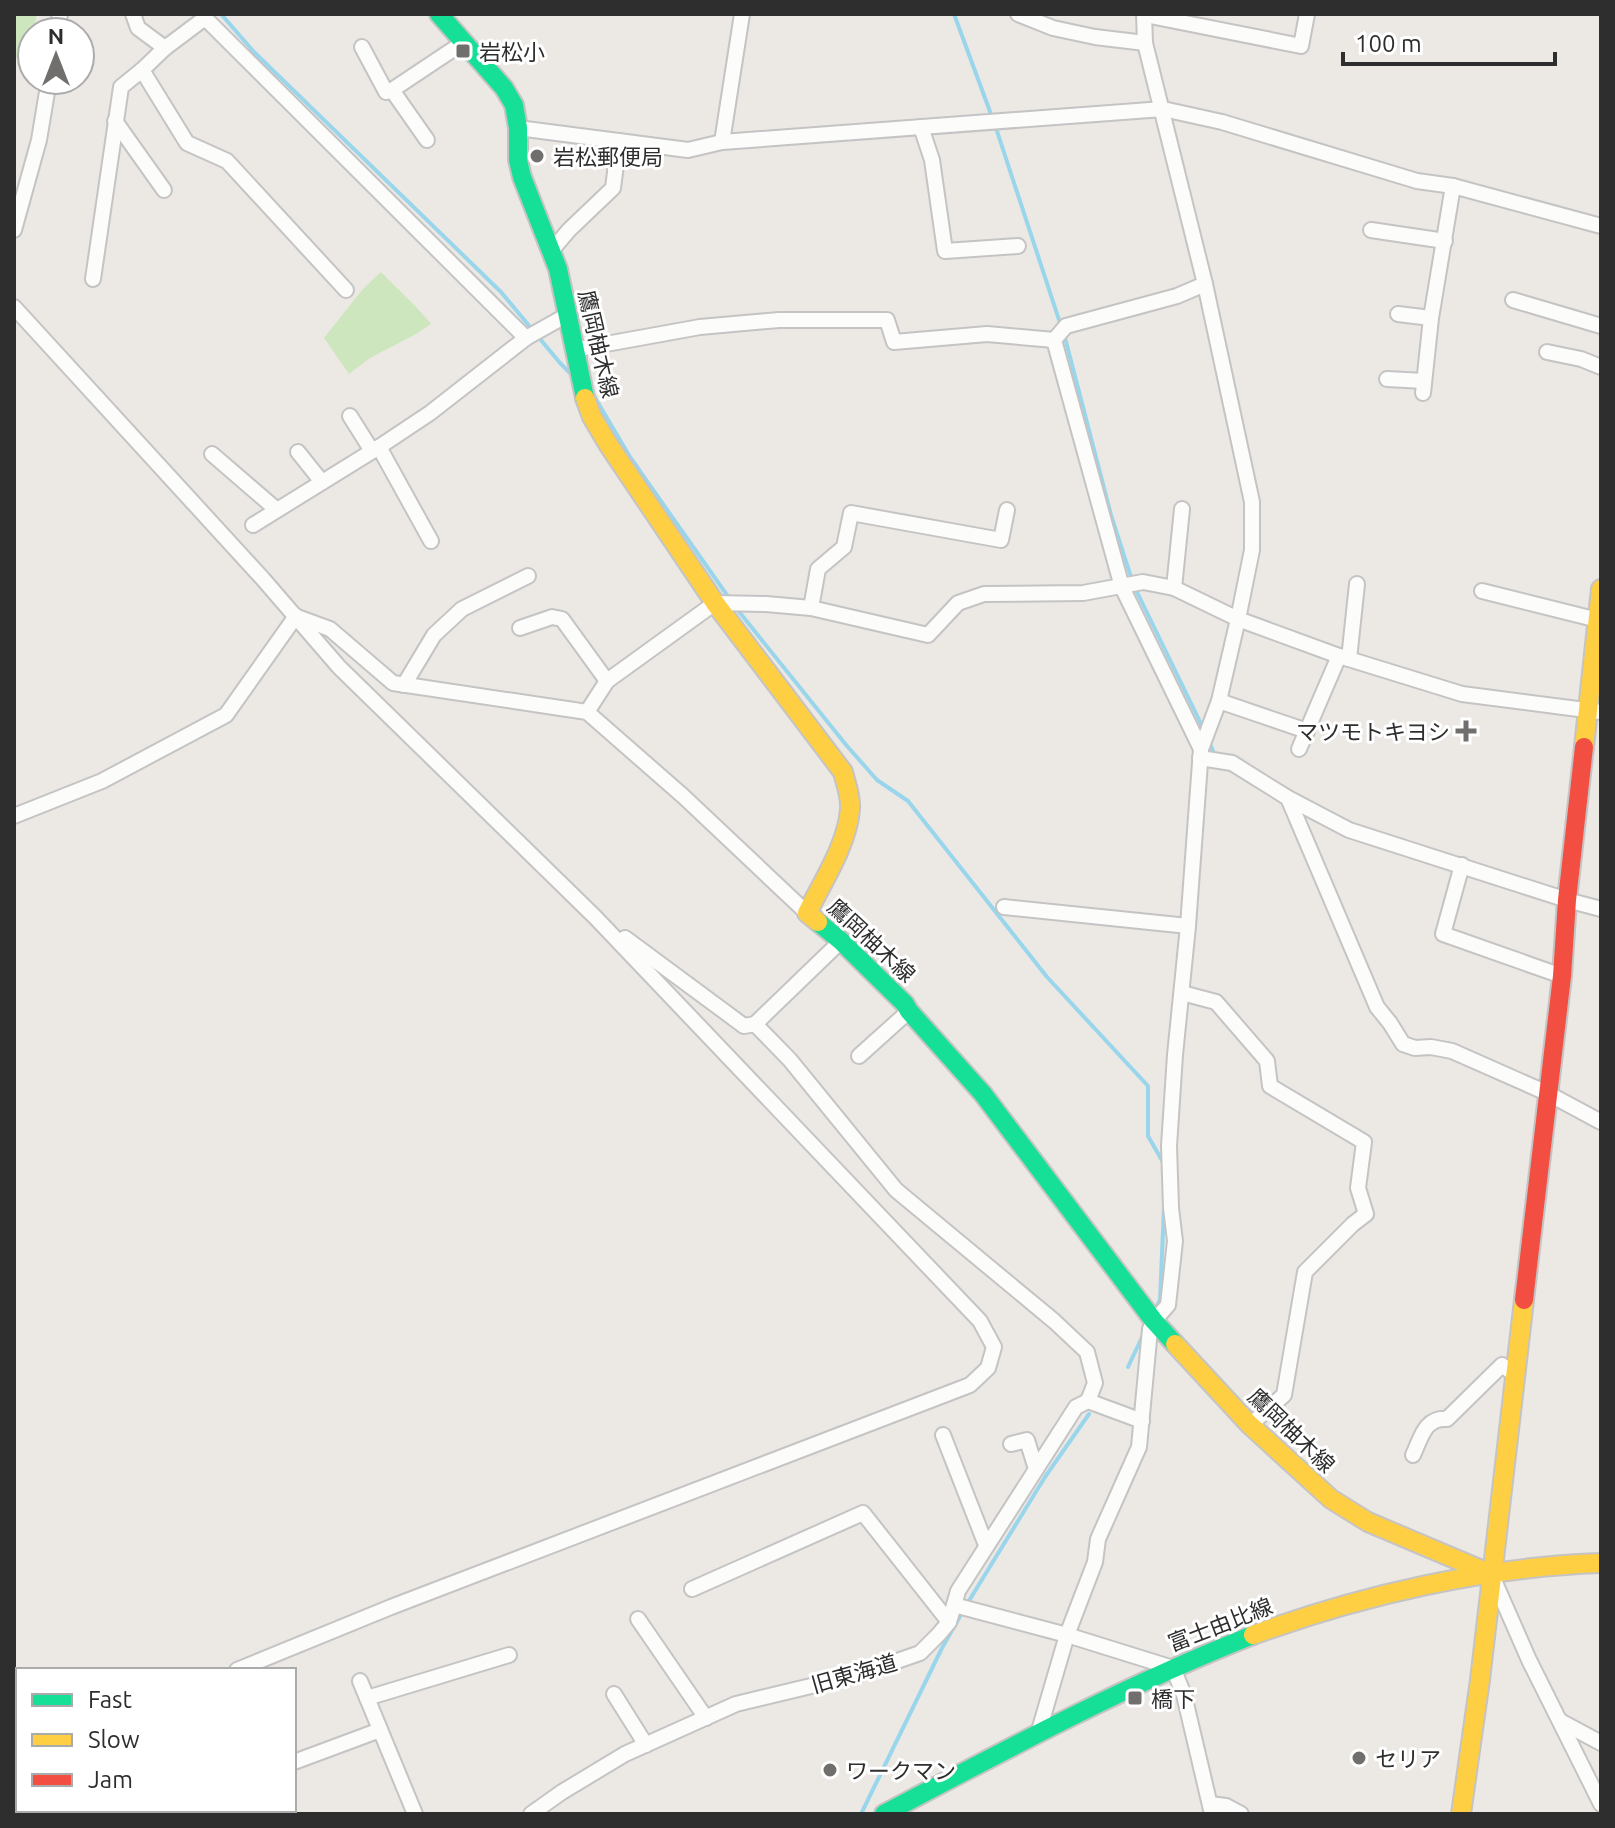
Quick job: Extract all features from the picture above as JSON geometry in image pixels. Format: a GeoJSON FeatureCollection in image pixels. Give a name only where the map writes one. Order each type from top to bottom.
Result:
{"type":"FeatureCollection","features":[{"type":"Feature","properties":{"kind":"main road","name":"鷹岡柚木線"},"geometry":{"type":"LineString","coordinates":[[439,14],[504,88],[514,105],[522,177],[552,250],[573,350],[592,417],[715,603],[843,772],[849,789],[850,814],[837,850],[807,913],[841,941],[905,1004],[983,1094],[1154,1321],[1250,1425],[1331,1499],[1368,1522],[1491,1574]]}},
{"type":"Feature","properties":{"kind":"main road"},"geometry":{"type":"LineString","coordinates":[[1461,1814],[1480,1680],[1562,976],[1567,900],[1595,712],[1601,589]]}},
{"type":"Feature","properties":{"kind":"main road","name":"富士由比線"},"geometry":{"type":"LineString","coordinates":[[884,1814],[1121,1691],[1252,1635],[1384,1595],[1491,1574],[1560,1564],[1601,1563]]}},
{"type":"Feature","properties":{"kind":"street"},"geometry":{"type":"LineString","coordinates":[[133,14],[138,28],[165,48]]}},
{"type":"Feature","properties":{"kind":"street"},"geometry":{"type":"LineString","coordinates":[[722,142],[742,14]]}},
{"type":"Feature","properties":{"kind":"street"},"geometry":{"type":"LineString","coordinates":[[1018,14],[1053,28],[1145,43]]}},
{"type":"Feature","properties":{"kind":"street"},"geometry":{"type":"LineString","coordinates":[[1038,1734],[1067,1635],[1095,1562],[1098,1539],[1139,1447],[1150,1329],[1168,1305],[1175,1241],[1169,1146],[1201,751],[1219,701],[1252,550],[1252,502],[1205,284],[1145,43],[1144,14],[1301,46],[1307,14]]}},
{"type":"Feature","properties":{"kind":"street"},"geometry":{"type":"LineString","coordinates":[[93,279],[121,87],[205,18],[526,338]]}},
{"type":"Feature","properties":{"kind":"street"},"geometry":{"type":"LineString","coordinates":[[362,47],[386,92],[464,42]]}},
{"type":"Feature","properties":{"kind":"street"},"geometry":{"type":"LineString","coordinates":[[142,70],[187,143],[227,161],[346,290]]}},
{"type":"Feature","properties":{"kind":"street"},"geometry":{"type":"LineString","coordinates":[[392,90],[427,140]]}},
{"type":"Feature","properties":{"kind":"street"},"geometry":{"type":"LineString","coordinates":[[14,230],[39,140],[46,96]]}},
{"type":"Feature","properties":{"kind":"street"},"geometry":{"type":"LineString","coordinates":[[518,128],[688,150],[722,142],[1163,109],[1222,122],[1417,181],[1453,186],[1601,226]]}},
{"type":"Feature","properties":{"kind":"street"},"geometry":{"type":"LineString","coordinates":[[115,121],[164,190]]}},
{"type":"Feature","properties":{"kind":"street"},"geometry":{"type":"LineString","coordinates":[[921,127],[932,160],[945,251],[1018,246]]}},
{"type":"Feature","properties":{"kind":"street"},"geometry":{"type":"LineString","coordinates":[[552,250],[613,188],[619,141]]}},
{"type":"Feature","properties":{"kind":"street"},"geometry":{"type":"LineString","coordinates":[[1387,379],[1424,387],[1431,318],[1453,186]]}},
{"type":"Feature","properties":{"kind":"street"},"geometry":{"type":"LineString","coordinates":[[1371,230],[1445,241]]}},
{"type":"Feature","properties":{"kind":"street"},"geometry":{"type":"LineString","coordinates":[[1055,339],[1066,326],[1177,296],[1205,284]]}},
{"type":"Feature","properties":{"kind":"street"},"geometry":{"type":"LineString","coordinates":[[1513,300],[1601,326]]}},
{"type":"Feature","properties":{"kind":"street"},"geometry":{"type":"LineString","coordinates":[[14,307],[339,667],[595,917],[980,1321],[994,1347],[988,1368],[970,1385],[391,1607],[242,1668]]}},
{"type":"Feature","properties":{"kind":"street"},"geometry":{"type":"LineString","coordinates":[[1398,314],[1431,318]]}},
{"type":"Feature","properties":{"kind":"street"},"geometry":{"type":"LineString","coordinates":[[253,525],[430,413],[526,338],[567,315]]}},
{"type":"Feature","properties":{"kind":"street"},"geometry":{"type":"LineString","coordinates":[[573,350],[700,327],[779,320],[887,320],[894,342],[987,334],[1055,339]]}},
{"type":"Feature","properties":{"kind":"street"},"geometry":{"type":"LineString","coordinates":[[1055,339],[1122,587],[1201,751],[1232,763],[1288,798],[1349,830],[1601,909]]}},
{"type":"Feature","properties":{"kind":"street"},"geometry":{"type":"LineString","coordinates":[[1547,352],[1601,367]]}},
{"type":"Feature","properties":{"kind":"street"},"geometry":{"type":"LineString","coordinates":[[350,416],[376,449],[431,541]]}},
{"type":"Feature","properties":{"kind":"street"},"geometry":{"type":"LineString","coordinates":[[298,452],[322,482]]}},
{"type":"Feature","properties":{"kind":"street"},"geometry":{"type":"LineString","coordinates":[[212,454],[277,510]]}},
{"type":"Feature","properties":{"kind":"street"},"geometry":{"type":"LineString","coordinates":[[1174,588],[1182,509]]}},
{"type":"Feature","properties":{"kind":"street"},"geometry":{"type":"LineString","coordinates":[[811,608],[818,569],[844,547],[851,513],[1001,540],[1007,510]]}},
{"type":"Feature","properties":{"kind":"street"},"geometry":{"type":"LineString","coordinates":[[404,685],[434,635],[462,609],[528,576]]}},
{"type":"Feature","properties":{"kind":"street"},"geometry":{"type":"LineString","coordinates":[[587,712],[607,681],[715,603],[811,608],[928,635],[958,603],[984,594],[1083,593],[1141,583],[1174,588],[1238,619],[1344,658],[1462,694],[1595,712]]}},
{"type":"Feature","properties":{"kind":"street"},"geometry":{"type":"LineString","coordinates":[[1299,749],[1344,658],[1357,584]]}},
{"type":"Feature","properties":{"kind":"street"},"geometry":{"type":"LineString","coordinates":[[1482,591],[1598,620]]}},
{"type":"Feature","properties":{"kind":"street"},"geometry":{"type":"LineString","coordinates":[[296,616],[330,629],[393,683],[587,712],[683,796],[807,913]]}},
{"type":"Feature","properties":{"kind":"street"},"geometry":{"type":"LineString","coordinates":[[14,816],[102,781],[226,715],[296,616]]}},
{"type":"Feature","properties":{"kind":"street"},"geometry":{"type":"LineString","coordinates":[[520,628],[552,617],[562,619],[607,681]]}},
{"type":"Feature","properties":{"kind":"street"},"geometry":{"type":"LineString","coordinates":[[1219,701],[1307,731]]}},
{"type":"Feature","properties":{"kind":"street"},"geometry":{"type":"LineString","coordinates":[[1288,798],[1377,1007],[1403,1044],[1452,1051],[1547,1093],[1601,1122]]}},
{"type":"Feature","properties":{"kind":"street"},"geometry":{"type":"LineString","coordinates":[[1462,865],[1443,934],[1562,976]]}},
{"type":"Feature","properties":{"kind":"street"},"geometry":{"type":"LineString","coordinates":[[1004,907],[1188,926]]}},
{"type":"Feature","properties":{"kind":"street"},"geometry":{"type":"LineString","coordinates":[[595,917],[744,1026],[755,1024],[841,941]]}},
{"type":"Feature","properties":{"kind":"street"},"geometry":{"type":"LineString","coordinates":[[1182,993],[1216,1002],[1267,1061],[1270,1086],[1364,1142],[1358,1188],[1366,1214],[1305,1272],[1284,1395],[1250,1425]]}},
{"type":"Feature","properties":{"kind":"street"},"geometry":{"type":"LineString","coordinates":[[859,1056],[909,1011]]}},
{"type":"Feature","properties":{"kind":"street"},"geometry":{"type":"LineString","coordinates":[[755,1024],[790,1060],[896,1190],[1087,1352],[1095,1383],[1088,1401],[1142,1421]]}},
{"type":"Feature","properties":{"kind":"street"},"geometry":{"type":"LineString","coordinates":[[1413,1455],[1428,1424],[1437,1418],[1447,1419],[1502,1365],[1515,1375]]}},
{"type":"Feature","properties":{"kind":"street","name":"旧東海道"},"geometry":{"type":"LineString","coordinates":[[531,1814],[625,1754],[736,1704],[857,1675],[920,1653],[949,1622],[958,1591],[986,1545],[1076,1407],[1088,1401]]}},
{"type":"Feature","properties":{"kind":"street"},"geometry":{"type":"LineString","coordinates":[[943,1435],[986,1545]]}},
{"type":"Feature","properties":{"kind":"street"},"geometry":{"type":"LineString","coordinates":[[1011,1444],[1027,1440],[1036,1469]]}},
{"type":"Feature","properties":{"kind":"street"},"geometry":{"type":"LineString","coordinates":[[692,1589],[863,1513],[949,1622]]}},
{"type":"Feature","properties":{"kind":"street"},"geometry":{"type":"LineString","coordinates":[[1491,1574],[1529,1660],[1601,1804]]}},
{"type":"Feature","properties":{"kind":"street"},"geometry":{"type":"LineString","coordinates":[[954,1605],[1067,1635],[1173,1668],[1184,1695],[1211,1809],[1226,1806],[1241,1814]]}},
{"type":"Feature","properties":{"kind":"street"},"geometry":{"type":"LineString","coordinates":[[638,1619],[706,1718]]}},
{"type":"Feature","properties":{"kind":"street"},"geometry":{"type":"LineString","coordinates":[[367,1698],[509,1655]]}},
{"type":"Feature","properties":{"kind":"street"},"geometry":{"type":"LineString","coordinates":[[360,1681],[415,1814]]}},
{"type":"Feature","properties":{"kind":"street"},"geometry":{"type":"LineString","coordinates":[[614,1694],[646,1745]]}},
{"type":"Feature","properties":{"kind":"street"},"geometry":{"type":"LineString","coordinates":[[1559,1721],[1601,1743]]}},
{"type":"Feature","properties":{"kind":"street"},"geometry":{"type":"LineString","coordinates":[[296,1761],[380,1730]]}},
{"type":"Feature","properties":{"kind":"green space"},"geometry":{"type":"Polygon","coordinates":[[[14,14],[37,14],[16,16],[14,57],[14,14]]]}},
{"type":"Feature","properties":{"kind":"green space"},"geometry":{"type":"Polygon","coordinates":[[[381,272],[431,324],[370,358],[349,374],[324,338],[362,290],[381,272]]]}},
{"type":"Feature","properties":{"kind":"waterway"},"geometry":{"type":"LineString","coordinates":[[221,14],[254,52],[501,292],[570,373]]}},
{"type":"Feature","properties":{"kind":"waterway"},"geometry":{"type":"LineString","coordinates":[[954,14],[992,117]]}},
{"type":"Feature","properties":{"kind":"waterway"},"geometry":{"type":"LineString","coordinates":[[995,125],[1061,326]]}},
{"type":"Feature","properties":{"kind":"waterway"},"geometry":{"type":"LineString","coordinates":[[1064,334],[1111,515],[1132,580]]}},
{"type":"Feature","properties":{"kind":"waterway"},"geometry":{"type":"LineString","coordinates":[[594,396],[630,457],[729,598]]}},
{"type":"Feature","properties":{"kind":"waterway"},"geometry":{"type":"LineString","coordinates":[[1135,588],[1203,728]]}},
{"type":"Feature","properties":{"kind":"waterway"},"geometry":{"type":"LineString","coordinates":[[736,608],[847,746],[877,780],[908,801],[1047,977],[1148,1086],[1148,1136],[1164,1164]]}},
{"type":"Feature","properties":{"kind":"waterway"},"geometry":{"type":"LineString","coordinates":[[1208,739],[1213,751]]}},
{"type":"Feature","properties":{"kind":"waterway"},"geometry":{"type":"LineString","coordinates":[[1155,1310],[1160,1300],[1164,1208]]}},
{"type":"Feature","properties":{"kind":"waterway"},"geometry":{"type":"LineString","coordinates":[[1128,1367],[1144,1333]]}},
{"type":"Feature","properties":{"kind":"waterway"},"geometry":{"type":"LineString","coordinates":[[967,1604],[1045,1477],[1089,1414]]}},
{"type":"Feature","properties":{"kind":"waterway"},"geometry":{"type":"LineString","coordinates":[[861,1814],[963,1611]]}},
{"type":"Feature","properties":{"kind":"traffic: fast"},"geometry":{"type":"LineString","coordinates":[[439,14],[504,88],[514,105],[522,177],[558,269],[585,398]]}},
{"type":"Feature","properties":{"kind":"traffic: fast"},"geometry":{"type":"LineString","coordinates":[[818,922],[905,1004],[983,1094],[1154,1321],[1175,1344]]}},
{"type":"Feature","properties":{"kind":"traffic: fast"},"geometry":{"type":"LineString","coordinates":[[884,1814],[1112,1697],[1253,1635]]}},
{"type":"Feature","properties":{"kind":"traffic: slow"},"geometry":{"type":"LineString","coordinates":[[585,398],[608,444],[715,603],[843,772],[850,799],[848,822],[833,862],[807,913],[818,922]]}},
{"type":"Feature","properties":{"kind":"traffic: slow"},"geometry":{"type":"LineString","coordinates":[[1584,747],[1601,589]]}},
{"type":"Feature","properties":{"kind":"traffic: slow"},"geometry":{"type":"LineString","coordinates":[[1461,1814],[1480,1680],[1524,1300]]}},
{"type":"Feature","properties":{"kind":"traffic: slow"},"geometry":{"type":"LineString","coordinates":[[1175,1344],[1250,1425],[1331,1499],[1368,1522],[1491,1574]]}},
{"type":"Feature","properties":{"kind":"traffic: slow"},"geometry":{"type":"LineString","coordinates":[[1253,1635],[1337,1607],[1424,1586],[1513,1570],[1601,1563]]}},
{"type":"Feature","properties":{"kind":"traffic: jam"},"geometry":{"type":"LineString","coordinates":[[1524,1300],[1562,976],[1584,747]]}},
{"type":"Feature","properties":{"kind":"place","name":"岩松小"},"geometry":{"type":"Point","coordinates":[463,51]}},
{"type":"Feature","properties":{"kind":"place","name":"岩松郵便局"},"geometry":{"type":"Point","coordinates":[537,156]}},
{"type":"Feature","properties":{"kind":"place","name":"マツモトキヨシ"},"geometry":{"type":"Point","coordinates":[1466,731]}},
{"type":"Feature","properties":{"kind":"place","name":"橋下"},"geometry":{"type":"Point","coordinates":[1135,1698]}},
{"type":"Feature","properties":{"kind":"place","name":"セリア"},"geometry":{"type":"Point","coordinates":[1359,1758]}},
{"type":"Feature","properties":{"kind":"place","name":"ワークマン"},"geometry":{"type":"Point","coordinates":[830,1770]}}]}
